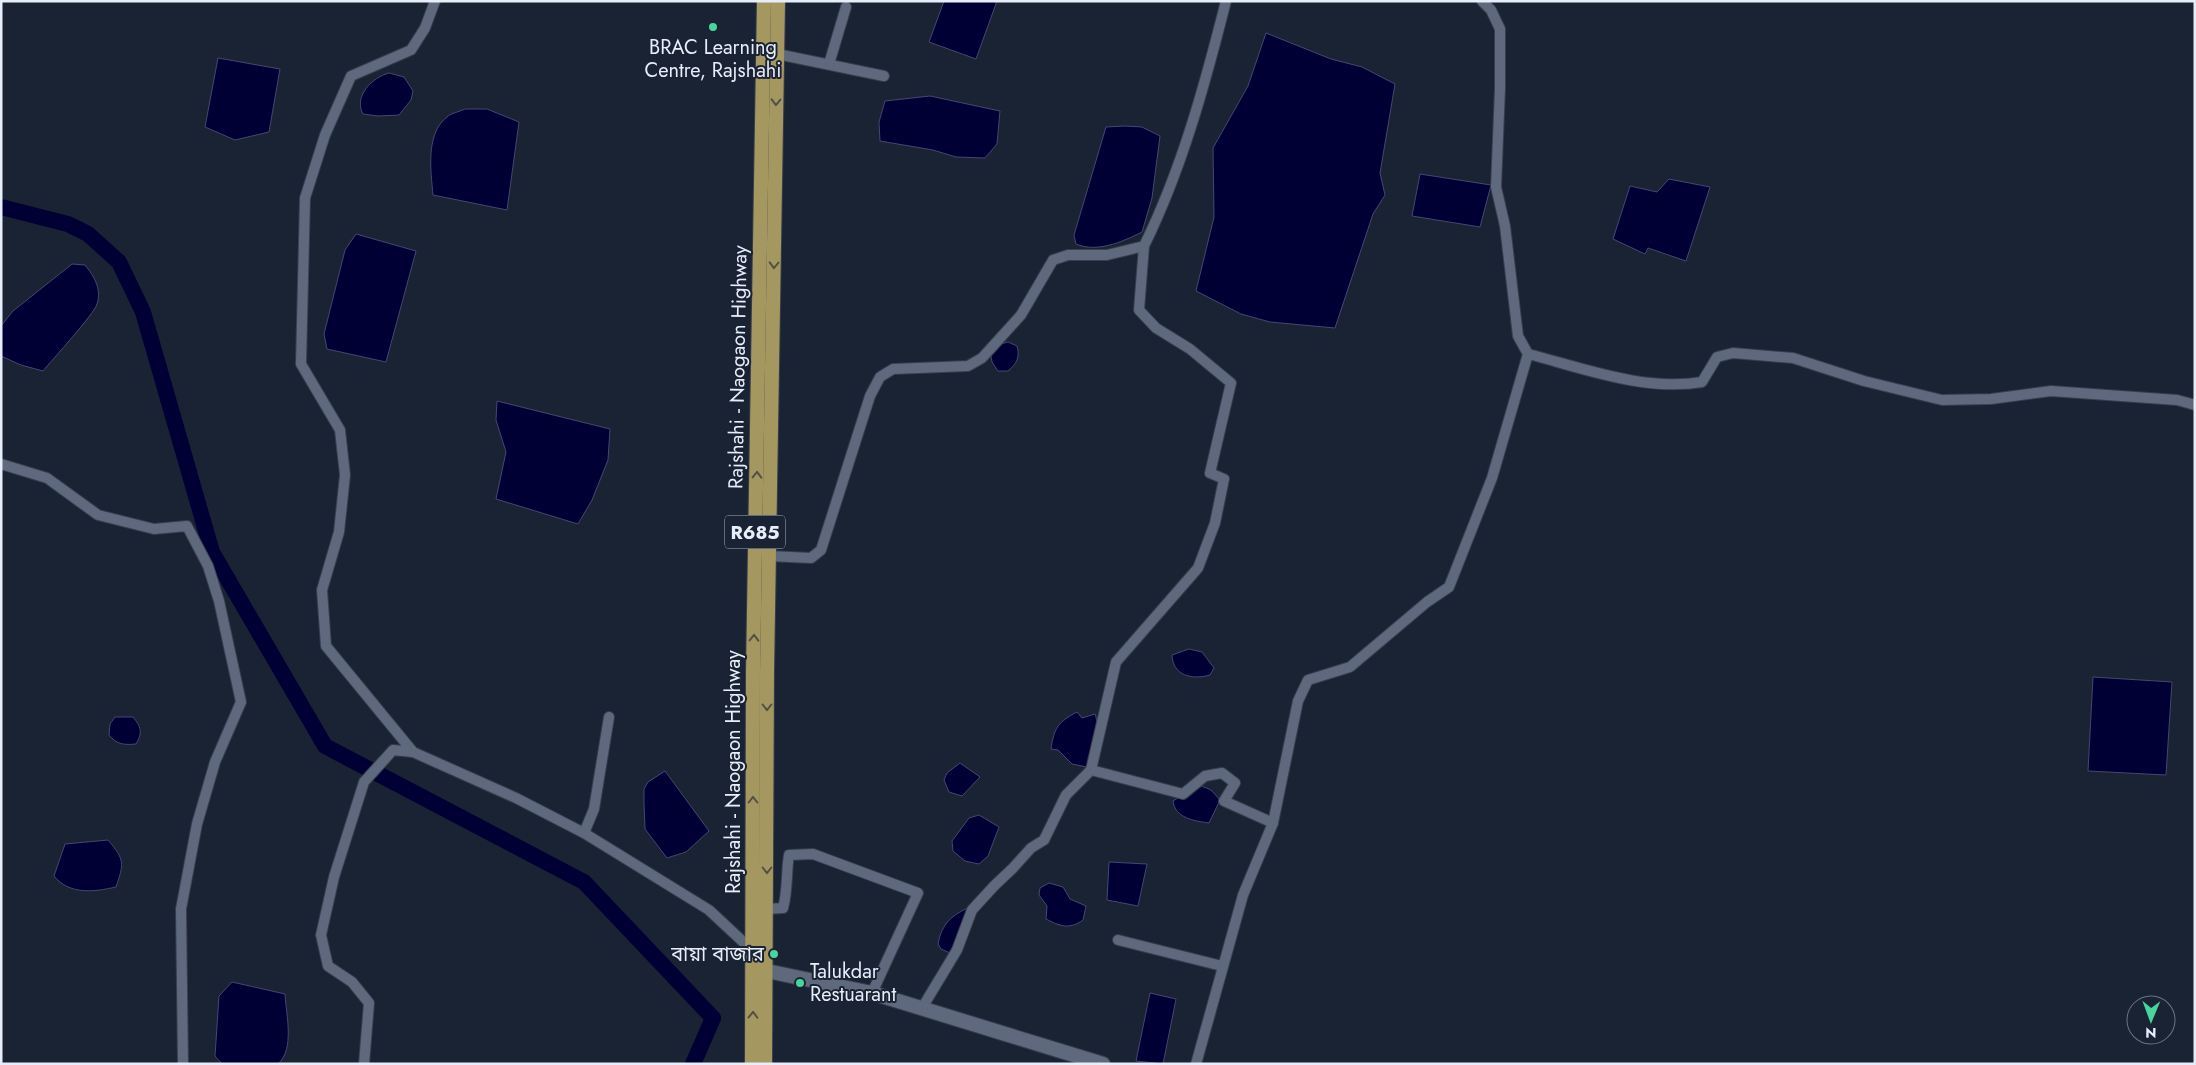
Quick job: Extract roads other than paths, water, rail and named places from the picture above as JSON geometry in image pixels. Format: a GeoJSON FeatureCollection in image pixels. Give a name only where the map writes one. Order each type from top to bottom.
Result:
{"type":"FeatureCollection","features":[{"type":"Feature","properties":{"kind":"main road","name":"Rajshahi - Naogaon Highway"},"geometry":{"type":"LineString","coordinates":[[764,1],[753,672],[760,833],[767,909],[765,1064]]}},
{"type":"Feature","properties":{"kind":"main road","name":"Rajshahi - Naogaon Highway"},"geometry":{"type":"LineString","coordinates":[[752,1064],[754,952],[769,556],[778,1]]}},
{"type":"Feature","properties":{"kind":"main road"},"geometry":{"type":"LineString","coordinates":[[766,970],[872,993],[1103,1064]]}},
{"type":"Feature","properties":{"kind":"street"},"geometry":{"type":"LineString","coordinates":[[413,752],[326,646],[322,590],[339,532],[345,475],[340,430],[301,364],[305,198],[325,135],[351,76],[411,50],[425,28],[435,1]]}},
{"type":"Feature","properties":{"kind":"street"},"geometry":{"type":"LineString","coordinates":[[922,1008],[956,950],[972,910],[1031,848],[1044,840],[1066,795],[1091,770],[1116,662],[1198,568],[1215,523],[1224,479],[1210,473],[1232,383],[1190,349],[1156,328],[1139,310],[1144,246],[1164,204],[1210,63],[1226,1]]}},
{"type":"Feature","properties":{"kind":"street"},"geometry":{"type":"LineString","coordinates":[[1196,1064],[1243,895],[1273,823],[1298,701],[1308,680],[1350,667],[1426,602],[1448,587],[1492,478],[1528,354],[1518,336],[1505,226],[1496,187],[1500,29],[1494,6],[1482,1]]}},
{"type":"Feature","properties":{"kind":"street"},"geometry":{"type":"LineString","coordinates":[[829,64],[846,7]]}},
{"type":"Feature","properties":{"kind":"street"},"geometry":{"type":"LineString","coordinates":[[777,54],[884,76]]}},
{"type":"Feature","properties":{"kind":"street"},"geometry":{"type":"LineString","coordinates":[[769,556],[811,558],[821,550],[870,396],[880,377],[893,369],[968,366],[982,358],[1021,315],[1053,260],[1068,255],[1107,255],[1144,246]]}},
{"type":"Feature","properties":{"kind":"street"},"geometry":{"type":"LineString","coordinates":[[1528,354],[1632,380],[1684,385],[1702,382],[1718,357],[1733,353],[1793,358],[1864,381],[1942,400],[1992,399],[2051,391],[2177,400],[2195,406]]}},
{"type":"Feature","properties":{"kind":"street"},"geometry":{"type":"LineString","coordinates":[[1,464],[47,478],[98,515],[154,529],[187,526],[211,575],[241,702],[215,762],[198,824],[181,909],[183,1064]]}},
{"type":"Feature","properties":{"kind":"street"},"geometry":{"type":"LineString","coordinates":[[584,832],[594,809],[609,717]]}},
{"type":"Feature","properties":{"kind":"street"},"geometry":{"type":"LineString","coordinates":[[364,1064],[369,1003],[352,982],[328,966],[321,935],[334,878],[364,782],[376,766],[394,750],[413,752],[516,798],[584,832],[710,910],[754,952]]}},
{"type":"Feature","properties":{"kind":"street"},"geometry":{"type":"LineString","coordinates":[[1091,770],[1183,794],[1205,776],[1222,774],[1235,783],[1224,801],[1273,823]]}},
{"type":"Feature","properties":{"kind":"street"},"geometry":{"type":"LineString","coordinates":[[767,909],[783,908],[786,898],[786,873],[789,855],[813,854],[918,893],[872,993]]}},
{"type":"Feature","properties":{"kind":"street"},"geometry":{"type":"LineString","coordinates":[[1118,940],[1222,966]]}},
{"type":"Feature","properties":{"kind":"waterway"},"geometry":{"type":"LineString","coordinates":[[1,207],[68,224],[88,234],[119,262],[143,312],[212,552],[325,746],[584,882],[713,1018],[693,1064]]}},
{"type":"Feature","properties":{"kind":"place","name":"BRAC Learning Centre, Rajshahi"},"geometry":{"type":"Point","coordinates":[713,27]}},
{"type":"Feature","properties":{"kind":"place","name":"বায়া বাজার"},"geometry":{"type":"Point","coordinates":[774,954]}},
{"type":"Feature","properties":{"kind":"place","name":"Talukdar Restuarant"},"geometry":{"type":"Point","coordinates":[800,983]}}]}
